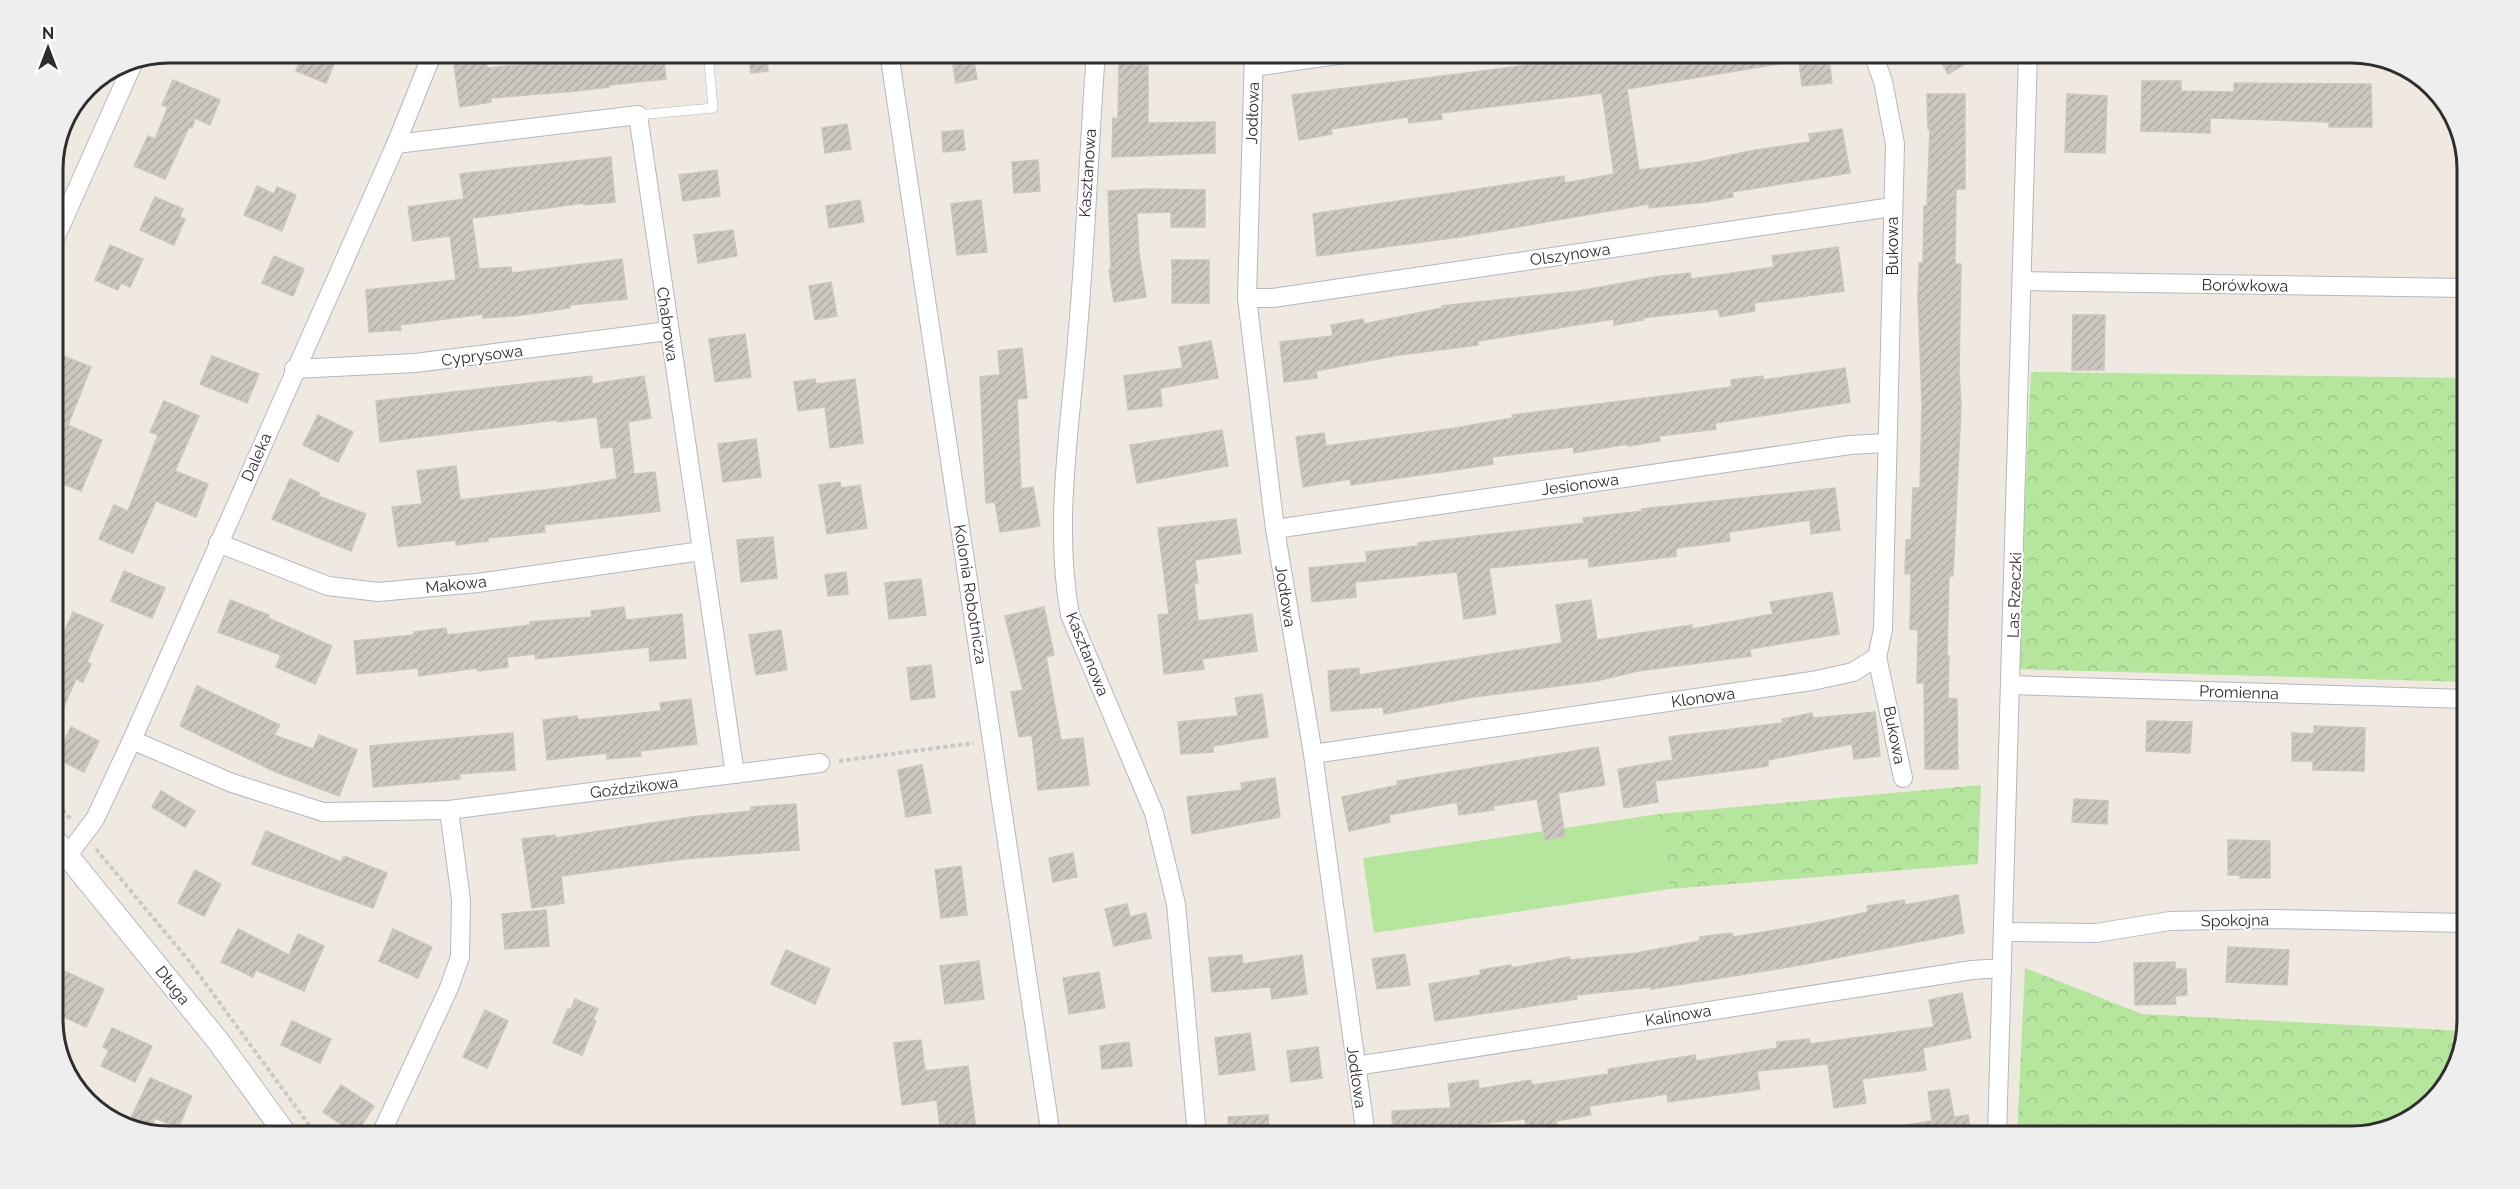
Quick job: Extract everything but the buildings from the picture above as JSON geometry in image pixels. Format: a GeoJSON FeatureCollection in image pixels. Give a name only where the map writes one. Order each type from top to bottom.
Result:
{"type":"FeatureCollection","features":[{"type":"Feature","properties":{"kind":"street","name":"Daleka"},"geometry":{"type":"LineString","coordinates":[[68,855],[85,836],[132,740],[294,369],[396,144],[429,63]]}},
{"type":"Feature","properties":{"kind":"street","name":"Kolonia Robotnicza"},"geometry":{"type":"LineString","coordinates":[[891,63],[1049,1126]]}},
{"type":"Feature","properties":{"kind":"street","name":"Kasztanowa"},"geometry":{"type":"LineString","coordinates":[[1095,63],[1068,458],[1063,552],[1065,583],[1071,615],[1154,813],[1176,904],[1196,1126]]}},
{"type":"Feature","properties":{"kind":"street","name":"Jodłowa"},"geometry":{"type":"LineString","coordinates":[[1254,63],[1247,298],[1275,529],[1313,754],[1364,1126]]}},
{"type":"Feature","properties":{"kind":"street","name":"Bukowa"},"geometry":{"type":"LineString","coordinates":[[1876,63],[1883,81],[1895,144],[1886,443]]}},
{"type":"Feature","properties":{"kind":"street","name":"Las Rzeczki"},"geometry":{"type":"LineString","coordinates":[[1997,1126],[2028,63]]}},
{"type":"Feature","properties":{"kind":"street"},"geometry":{"type":"LineString","coordinates":[[63,221],[130,71]]}},
{"type":"Feature","properties":{"kind":"street"},"geometry":{"type":"LineString","coordinates":[[396,144],[638,115]]}},
{"type":"Feature","properties":{"kind":"street","name":"Chabrowa"},"geometry":{"type":"LineString","coordinates":[[638,115],[735,774]]}},
{"type":"Feature","properties":{"kind":"street","name":"Olszynowa"},"geometry":{"type":"LineString","coordinates":[[1247,298],[1274,297],[1892,207]]}},
{"type":"Feature","properties":{"kind":"street","name":"Borówkowa"},"geometry":{"type":"LineString","coordinates":[[2023,281],[2457,288]]}},
{"type":"Feature","properties":{"kind":"street","name":"Cyprysowa"},"geometry":{"type":"LineString","coordinates":[[294,369],[415,363],[668,331]]}},
{"type":"Feature","properties":{"kind":"street"},"geometry":{"type":"LineString","coordinates":[[1877,657],[1883,630],[1886,443]]}},
{"type":"Feature","properties":{"kind":"street","name":"Jesionowa"},"geometry":{"type":"LineString","coordinates":[[1275,529],[1850,445],[1886,443]]}},
{"type":"Feature","properties":{"kind":"street","name":"Makowa"},"geometry":{"type":"LineString","coordinates":[[218,543],[328,586],[378,592],[477,583],[702,551]]}},
{"type":"Feature","properties":{"kind":"street","name":"Bukowa"},"geometry":{"type":"LineString","coordinates":[[1877,657],[1904,778]]}},
{"type":"Feature","properties":{"kind":"street","name":"Klonowa"},"geometry":{"type":"LineString","coordinates":[[1313,754],[1812,681],[1853,672],[1877,657]]}},
{"type":"Feature","properties":{"kind":"street","name":"Promienna"},"geometry":{"type":"LineString","coordinates":[[2011,685],[2457,699]]}},
{"type":"Feature","properties":{"kind":"street","name":"Goździkowa"},"geometry":{"type":"LineString","coordinates":[[132,740],[232,783],[323,812],[448,810],[820,763]]}},
{"type":"Feature","properties":{"kind":"street"},"geometry":{"type":"LineString","coordinates":[[385,1126],[449,988],[460,957],[461,900],[448,810]]}},
{"type":"Feature","properties":{"kind":"street","name":"Długa"},"geometry":{"type":"LineString","coordinates":[[63,849],[219,1041],[279,1126]]}},
{"type":"Feature","properties":{"kind":"street","name":"Spokojna"},"geometry":{"type":"LineString","coordinates":[[2004,932],[2096,933],[2170,921],[2272,919],[2457,923]]}},
{"type":"Feature","properties":{"kind":"street","name":"Kalinowa"},"geometry":{"type":"LineString","coordinates":[[1356,1066],[1960,972],[2002,968]]}},
{"type":"Feature","properties":{"kind":"lane"},"geometry":{"type":"LineString","coordinates":[[638,115],[713,108],[709,63]]}},
{"type":"Feature","properties":{"kind":"path"},"geometry":{"type":"LineString","coordinates":[[820,763],[979,742]]}},
{"type":"Feature","properties":{"kind":"path"},"geometry":{"type":"LineString","coordinates":[[63,810],[189,961],[309,1126]]}},
{"type":"Feature","properties":{"kind":"green space"},"geometry":{"type":"Polygon","coordinates":[[[2031,372],[2457,378],[2457,682],[2017,669],[2031,372]]]}},
{"type":"Feature","properties":{"kind":"green space"},"geometry":{"type":"Polygon","coordinates":[[[1981,785],[1978,864],[1670,889],[1659,814],[1981,785]]]}},
{"type":"Feature","properties":{"kind":"green space"},"geometry":{"type":"Polygon","coordinates":[[[1659,814],[1670,889],[1374,933],[1363,858],[1659,814]]]}},
{"type":"Feature","properties":{"kind":"green space"},"geometry":{"type":"Polygon","coordinates":[[[2025,968],[2142,1014],[2456,1031],[2449,1060],[2431,1090],[2421,1100],[2398,1115],[2371,1124],[2351,1126],[2017,1126],[2025,968]]]}}]}
